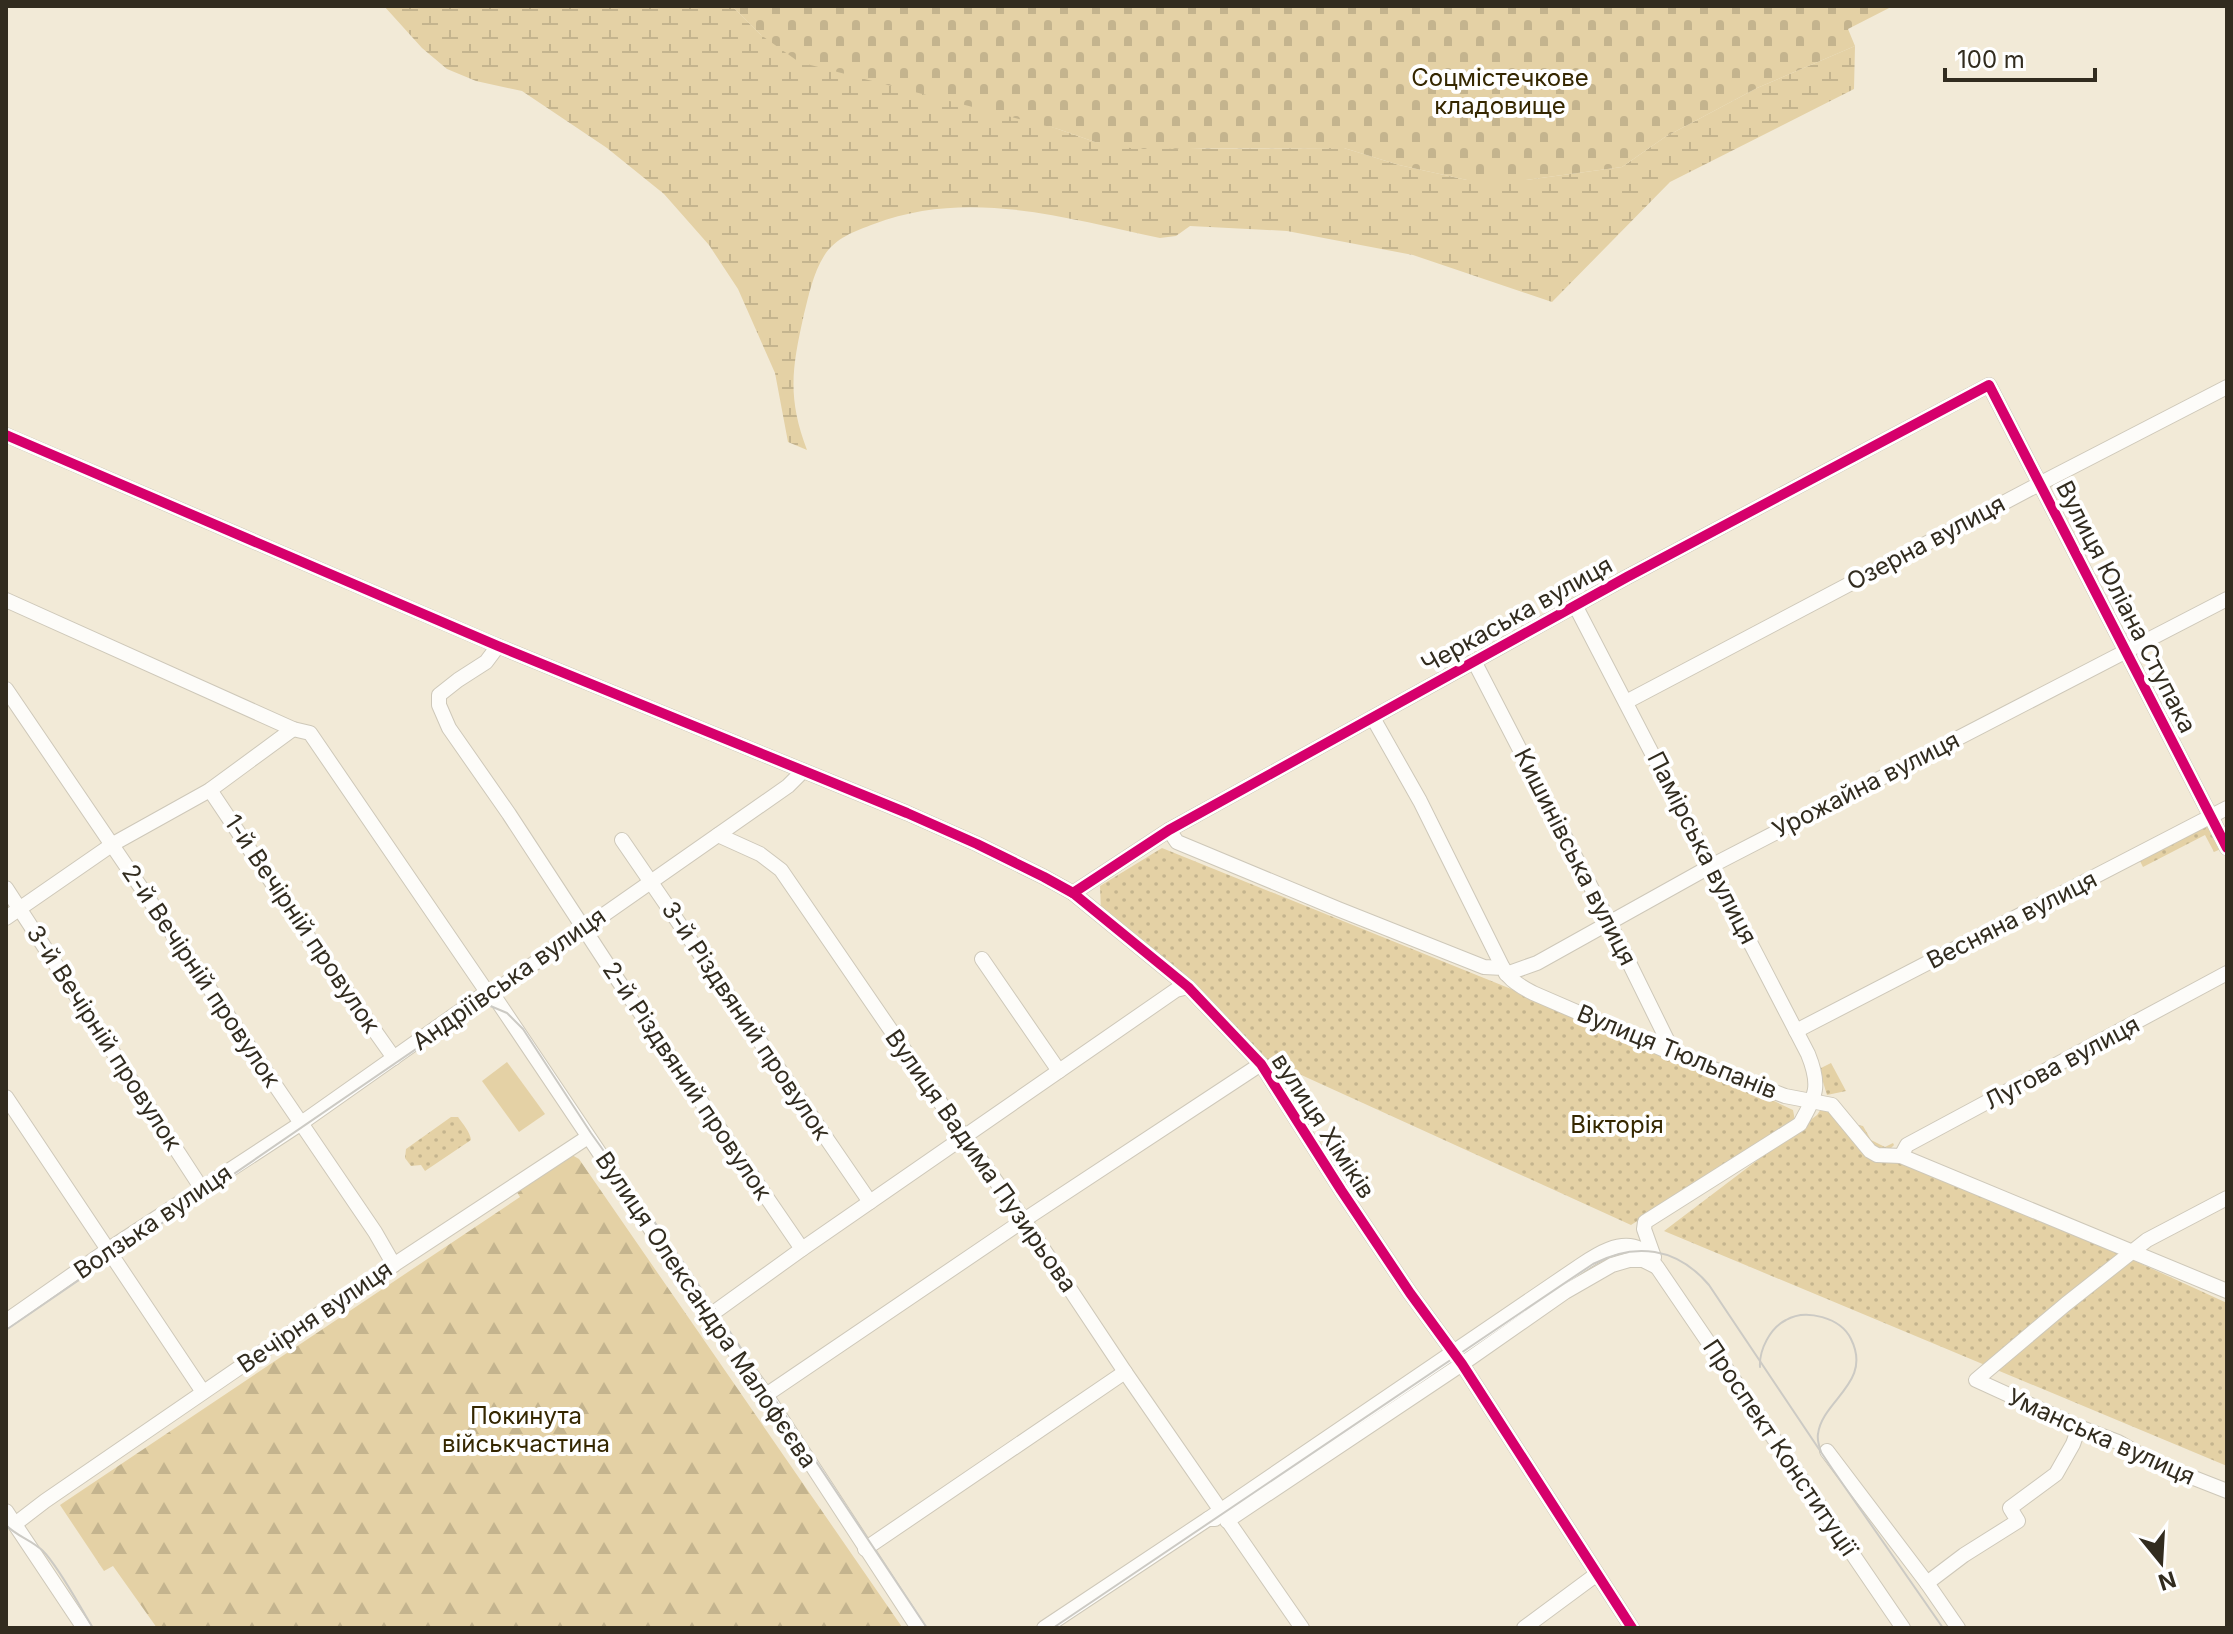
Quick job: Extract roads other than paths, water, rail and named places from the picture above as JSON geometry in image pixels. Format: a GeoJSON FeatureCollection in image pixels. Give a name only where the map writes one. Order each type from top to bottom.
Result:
{"type":"FeatureCollection","features":[{"type":"Feature","properties":{"kind":"street","name":"Вулиця Юліана Ступака"},"geometry":{"type":"LineString","coordinates":[[1989,385],[2227,848]]}},
{"type":"Feature","properties":{"kind":"street","name":"Черкаська вулиця"},"geometry":{"type":"LineString","coordinates":[[1073,893],[1169,830],[1627,577],[1989,385]]}},
{"type":"Feature","properties":{"kind":"street","name":"Озерна вулиця"},"geometry":{"type":"LineString","coordinates":[[1626,702],[2227,387]]}},
{"type":"Feature","properties":{"kind":"street","name":"вулиця Хіміків"},"geometry":{"type":"LineString","coordinates":[[6,435],[498,646],[977,844],[1073,893],[1188,987],[1261,1064],[1410,1293],[1458,1358],[1632,1628]]}},
{"type":"Feature","properties":{"kind":"street","name":"Урожайна вулиця"},"geometry":{"type":"LineString","coordinates":[[1505,971],[1537,963],[1711,866],[2227,599]]}},
{"type":"Feature","properties":{"kind":"street","name":"Вулиця Олександра Малофєєва"},"geometry":{"type":"LineString","coordinates":[[6,600],[293,729],[310,733],[766,1395],[918,1628]]}},
{"type":"Feature","properties":{"kind":"street","name":"Памірська вулиця"},"geometry":{"type":"LineString","coordinates":[[1576,607],[1796,1031],[1815,1073],[1814,1096]]}},
{"type":"Feature","properties":{"kind":"street","name":"2-й Різдвяний провулок"},"geometry":{"type":"LineString","coordinates":[[498,646],[486,662],[439,695],[439,705],[449,728],[802,1249]]}},
{"type":"Feature","properties":{"kind":"street","name":"Кишинівська вулиця"},"geometry":{"type":"LineString","coordinates":[[1474,661],[1674,1054]]}},
{"type":"Feature","properties":{"kind":"street","name":"2-й Вечірній провулок"},"geometry":{"type":"LineString","coordinates":[[6,689],[375,1232],[394,1265]]}},
{"type":"Feature","properties":{"kind":"street"},"geometry":{"type":"LineString","coordinates":[[1373,718],[1420,801],[1505,971]]}},
{"type":"Feature","properties":{"kind":"street"},"geometry":{"type":"LineString","coordinates":[[6,918],[113,844],[210,790],[293,729]]}},
{"type":"Feature","properties":{"kind":"street","name":"Андріївська вулиця"},"geometry":{"type":"LineString","coordinates":[[300,1124],[788,786],[803,771]]}},
{"type":"Feature","properties":{"kind":"street","name":"1-й Вечірній провулок"},"geometry":{"type":"LineString","coordinates":[[210,790],[394,1058]]}},
{"type":"Feature","properties":{"kind":"street","name":"Весняна вулиця"},"geometry":{"type":"LineString","coordinates":[[1796,1031],[2227,808]]}},
{"type":"Feature","properties":{"kind":"street","name":"Вулиця Тюльпанів"},"geometry":{"type":"LineString","coordinates":[[1169,830],[1177,842],[1484,967],[1505,971],[1533,993],[1674,1054],[1785,1096],[1814,1096],[1832,1105],[1870,1151],[1877,1155],[1901,1156],[2227,1291]]}},
{"type":"Feature","properties":{"kind":"street","name":"Вулиця Вадима Пузирьова"},"geometry":{"type":"LineString","coordinates":[[718,835],[760,854],[781,870],[1024,1220],[1219,1517],[1302,1628]]}},
{"type":"Feature","properties":{"kind":"street","name":"3-й Різдвяний провулок"},"geometry":{"type":"LineString","coordinates":[[622,840],[870,1202]]}},
{"type":"Feature","properties":{"kind":"street","name":"3-й Вечірній провулок"},"geometry":{"type":"LineString","coordinates":[[6,888],[202,1189]]}},
{"type":"Feature","properties":{"kind":"street"},"geometry":{"type":"LineString","coordinates":[[982,959],[1059,1071]]}},
{"type":"Feature","properties":{"kind":"street","name":"Лугова вулиця"},"geometry":{"type":"LineString","coordinates":[[1901,1156],[1907,1145],[2227,973]]}},
{"type":"Feature","properties":{"kind":"street"},"geometry":{"type":"LineString","coordinates":[[709,1316],[1176,990],[1188,987]]}},
{"type":"Feature","properties":{"kind":"street"},"geometry":{"type":"LineString","coordinates":[[766,1395],[1261,1064]]}},
{"type":"Feature","properties":{"kind":"street"},"geometry":{"type":"LineString","coordinates":[[1657,1267],[1644,1229],[1645,1222],[1800,1124],[1814,1096]]}},
{"type":"Feature","properties":{"kind":"street"},"geometry":{"type":"LineString","coordinates":[[6,1097],[203,1392]]}},
{"type":"Feature","properties":{"kind":"street","name":"Волзька вулиця"},"geometry":{"type":"LineString","coordinates":[[7,1317],[300,1124]]}},
{"type":"Feature","properties":{"kind":"street","name":"Вечірня вулиця"},"geometry":{"type":"LineString","coordinates":[[15,1524],[203,1392],[588,1137]]}},
{"type":"Feature","properties":{"kind":"street"},"geometry":{"type":"LineString","coordinates":[[2132,1252],[2147,1240],[2227,1198]]}},
{"type":"Feature","properties":{"kind":"street"},"geometry":{"type":"LineString","coordinates":[[1044,1628],[1219,1517],[1458,1358],[1598,1254],[1631,1245],[1643,1250],[1657,1267]]}},
{"type":"Feature","properties":{"kind":"street","name":"Уманська вулиця"},"geometry":{"type":"LineString","coordinates":[[2132,1252],[1976,1380],[2118,1442],[2153,1462],[2227,1491]]}},
{"type":"Feature","properties":{"kind":"street","name":"Проспект Конституції"},"geometry":{"type":"LineString","coordinates":[[1657,1267],[1903,1628]]}},
{"type":"Feature","properties":{"kind":"street"},"geometry":{"type":"LineString","coordinates":[[865,1549],[1125,1372]]}},
{"type":"Feature","properties":{"kind":"street"},"geometry":{"type":"LineString","coordinates":[[1927,1583],[2018,1521],[2010,1508],[2056,1474],[2079,1427]]}},
{"type":"Feature","properties":{"kind":"street"},"geometry":{"type":"LineString","coordinates":[[1827,1451],[1958,1628]]}},
{"type":"Feature","properties":{"kind":"street"},"geometry":{"type":"LineString","coordinates":[[6,1511],[84,1628]]}},
{"type":"Feature","properties":{"kind":"street"},"geometry":{"type":"LineString","coordinates":[[1524,1628],[1597,1574]]}},
{"type":"Feature","properties":{"kind":"tram line"},"geometry":{"type":"LineString","coordinates":[[6,1330],[473,1010],[488,1005],[507,1013],[523,1029],[591,1133],[690,1272],[927,1628]]}},
{"type":"Feature","properties":{"kind":"tram line"},"geometry":{"type":"LineString","coordinates":[[1053,1628],[1593,1264],[1609,1257],[1640,1251],[1669,1256],[1697,1272],[1709,1285],[1943,1628]]}},
{"type":"Feature","properties":{"kind":"tram line"},"geometry":{"type":"LineString","coordinates":[[1760,1367],[1761,1354],[1770,1334],[1794,1317],[1822,1317],[1846,1332],[1856,1354],[1856,1368],[1821,1422],[1818,1436],[1821,1452]]}},
{"type":"Feature","properties":{"kind":"tram line"},"geometry":{"type":"LineString","coordinates":[[6,1525],[39,1547],[49,1558],[93,1628]]}},
{"type":"Feature","properties":{"kind":"park label","name":"Соцмістечкове кладовище"},"geometry":{"type":"Point","coordinates":[1500,92]}},
{"type":"Feature","properties":{"kind":"park label","name":"Вікторія"},"geometry":{"type":"Point","coordinates":[1617,1125]}},
{"type":"Feature","properties":{"kind":"park label","name":"Покинута військчастина"},"geometry":{"type":"Point","coordinates":[526,1430]}}]}
